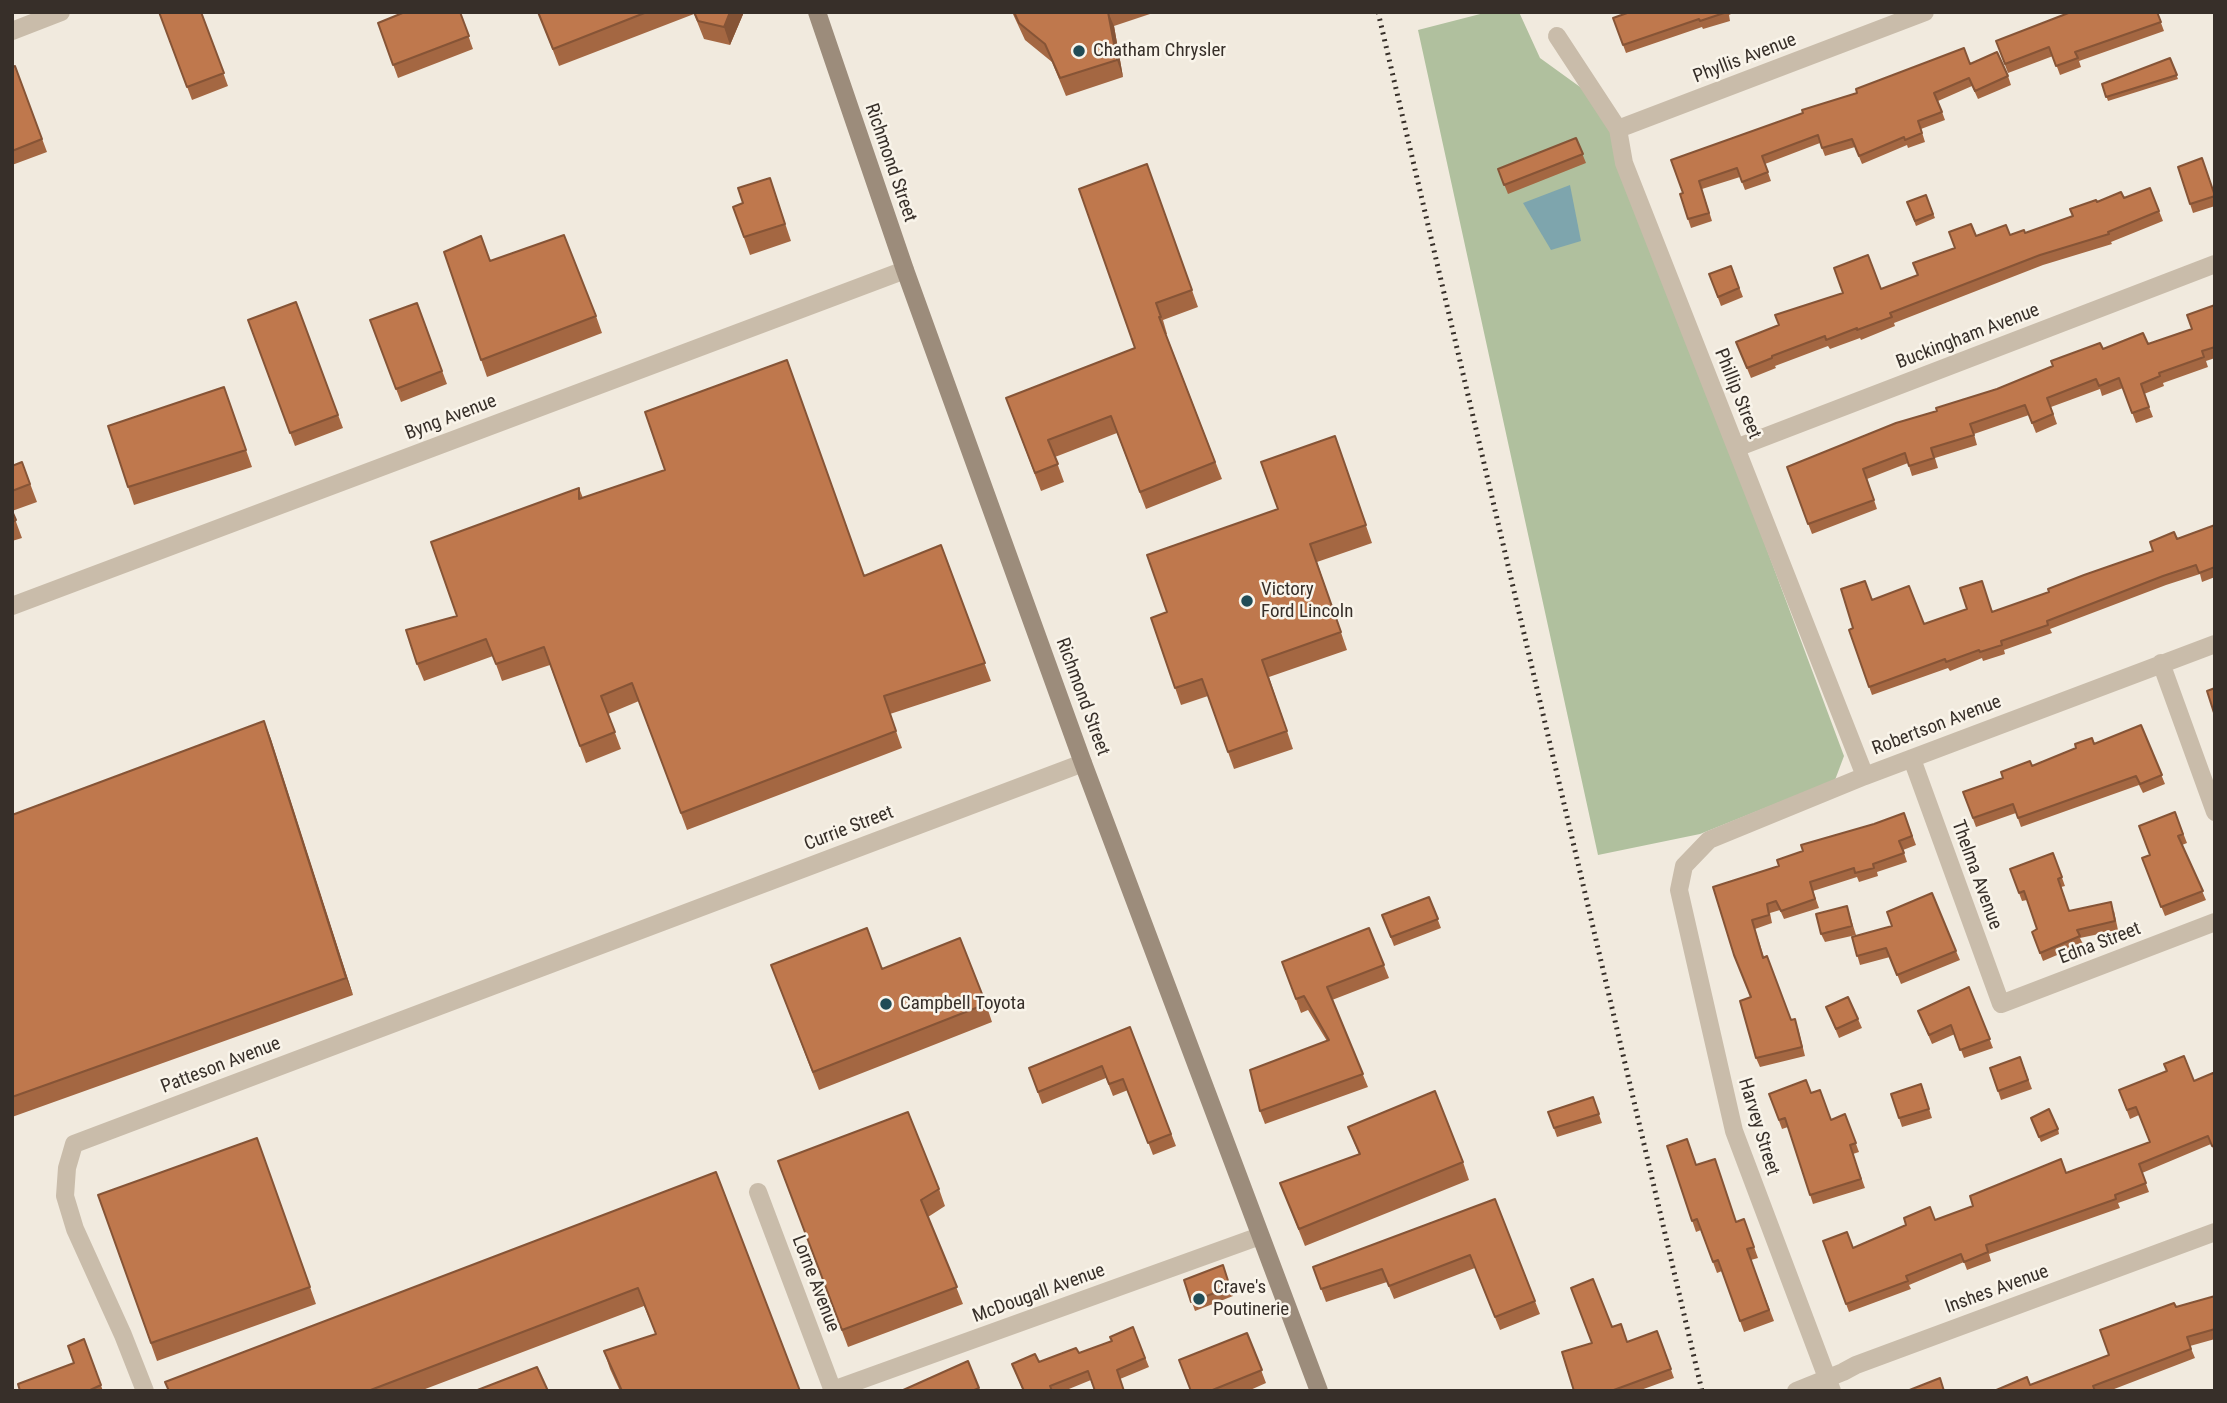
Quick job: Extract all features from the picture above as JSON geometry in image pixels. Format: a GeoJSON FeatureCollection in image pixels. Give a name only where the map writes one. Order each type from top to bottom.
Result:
{"type":"FeatureCollection","features":[{"type":"Feature","properties":{"kind":"main road","name":"Richmond Street"},"geometry":{"type":"LineString","coordinates":[[817,12],[905,270],[1083,762],[1319,1391]]}},
{"type":"Feature","properties":{"kind":"street"},"geometry":{"type":"LineString","coordinates":[[12,31],[61,12]]}},
{"type":"Feature","properties":{"kind":"street","name":"Phyllis Avenue"},"geometry":{"type":"LineString","coordinates":[[1618,129],[1925,12]]}},
{"type":"Feature","properties":{"kind":"street","name":"Phillip Street"},"geometry":{"type":"LineString","coordinates":[[1557,36],[1618,129],[1624,163],[1864,776]]}},
{"type":"Feature","properties":{"kind":"street","name":"Buckingham Avenue"},"geometry":{"type":"LineString","coordinates":[[1736,449],[2215,264]]}},
{"type":"Feature","properties":{"kind":"street","name":"Byng Avenue"},"geometry":{"type":"LineString","coordinates":[[12,606],[905,270]]}},
{"type":"Feature","properties":{"kind":"street","name":"Robertson Avenue"},"geometry":{"type":"LineString","coordinates":[[1684,866],[1709,840],[1864,776],[2215,644]]}},
{"type":"Feature","properties":{"kind":"street"},"geometry":{"type":"LineString","coordinates":[[2161,663],[2215,812]]}},
{"type":"Feature","properties":{"kind":"street","name":"Thelma Avenue"},"geometry":{"type":"LineString","coordinates":[[1912,759],[2001,1004]]}},
{"type":"Feature","properties":{"kind":"street","name":"Currie Street"},"geometry":{"type":"LineString","coordinates":[[630,936],[1083,762]]}},
{"type":"Feature","properties":{"kind":"street","name":"Harvey Street"},"geometry":{"type":"LineString","coordinates":[[1684,866],[1679,890],[1734,1131],[1830,1385]]}},
{"type":"Feature","properties":{"kind":"street","name":"Edna Street"},"geometry":{"type":"LineString","coordinates":[[2001,1004],[2215,922]]}},
{"type":"Feature","properties":{"kind":"street","name":"Patteson Avenue"},"geometry":{"type":"LineString","coordinates":[[145,1391],[75,1229],[65,1196],[67,1168],[74,1144],[630,936]]}},
{"type":"Feature","properties":{"kind":"street","name":"Lorne Avenue"},"geometry":{"type":"LineString","coordinates":[[758,1192],[833,1391]]}},
{"type":"Feature","properties":{"kind":"street","name":"Inshes Avenue"},"geometry":{"type":"LineString","coordinates":[[1796,1391],[1830,1385],[1869,1360],[2215,1232]]}},
{"type":"Feature","properties":{"kind":"street","name":"McDougall Avenue"},"geometry":{"type":"LineString","coordinates":[[833,1391],[1260,1236]]}},
{"type":"Feature","properties":{"kind":"green space"},"geometry":{"type":"Polygon","coordinates":[[[1488,12],[1519,12],[1540,58],[1587,92],[1607,121],[1844,756],[1835,780],[1700,834],[1598,855],[1418,30],[1488,12]]]}},
{"type":"Feature","properties":{"kind":"water"},"geometry":{"type":"Polygon","coordinates":[[[1570,185],[1581,241],[1551,250],[1523,203],[1570,185]]]}},
{"type":"Feature","properties":{"kind":"building"},"geometry":{"type":"Polygon","coordinates":[[[159,12],[201,12],[224,73],[187,87],[159,12]]]}},
{"type":"Feature","properties":{"kind":"building"},"geometry":{"type":"Polygon","coordinates":[[[405,12],[460,12],[469,36],[393,65],[378,23],[405,12]]]}},
{"type":"Feature","properties":{"kind":"building"},"geometry":{"type":"Polygon","coordinates":[[[538,12],[647,12],[553,49],[538,12]]]}},
{"type":"Feature","properties":{"kind":"building"},"geometry":{"type":"Polygon","coordinates":[[[694,12],[730,12],[724,27],[698,21],[694,12]]]}},
{"type":"Feature","properties":{"kind":"building","name":"Chatham Chrysler"},"geometry":{"type":"Polygon","coordinates":[[[1014,12],[1108,12],[1117,60],[1060,78],[1045,44],[1019,23],[1014,12]]]}},
{"type":"Feature","properties":{"kind":"building"},"geometry":{"type":"Polygon","coordinates":[[[1630,12],[1727,12],[1623,45],[1613,18],[1630,12]]]}},
{"type":"Feature","properties":{"kind":"building"},"geometry":{"type":"Polygon","coordinates":[[[2071,12],[2157,12],[2161,22],[2075,52],[2078,58],[2056,66],[2049,47],[2005,64],[1996,41],[2071,12]]]}},
{"type":"Feature","properties":{"kind":"building"},"geometry":{"type":"Polygon","coordinates":[[[1964,48],[1970,64],[1997,52],[2008,76],[1975,91],[1969,78],[1934,93],[1942,112],[1918,121],[1922,133],[1905,140],[1904,137],[1859,156],[1852,139],[1822,148],[1818,135],[1762,156],[1768,172],[1742,182],[1737,168],[1699,181],[1709,213],[1688,219],[1680,194],[1683,193],[1671,160],[1803,113],[1802,110],[1857,93],[1856,89],[1964,48]]]}},
{"type":"Feature","properties":{"kind":"building"},"geometry":{"type":"Polygon","coordinates":[[[2170,58],[2177,75],[2106,97],[2102,84],[2170,58]]]}},
{"type":"Feature","properties":{"kind":"building"},"geometry":{"type":"Polygon","coordinates":[[[15,66],[42,139],[12,151],[12,67],[15,66]]]}},
{"type":"Feature","properties":{"kind":"building"},"geometry":{"type":"Polygon","coordinates":[[[1576,138],[1583,154],[1504,185],[1498,169],[1576,138]]]}},
{"type":"Feature","properties":{"kind":"building"},"geometry":{"type":"Polygon","coordinates":[[[2202,158],[2215,196],[2190,204],[2178,167],[2202,158]]]}},
{"type":"Feature","properties":{"kind":"building"},"geometry":{"type":"Polygon","coordinates":[[[1147,164],[1192,290],[1156,303],[1159,317],[1215,462],[1140,492],[1111,416],[1048,440],[1058,464],[1035,473],[1006,398],[1135,348],[1079,189],[1147,164]]]}},
{"type":"Feature","properties":{"kind":"building"},"geometry":{"type":"Polygon","coordinates":[[[770,178],[785,224],[744,237],[733,207],[743,203],[738,188],[770,178]]]}},
{"type":"Feature","properties":{"kind":"building"},"geometry":{"type":"Polygon","coordinates":[[[2150,188],[2159,211],[2108,232],[2109,234],[2040,255],[1890,313],[1892,317],[1826,340],[1825,336],[1747,368],[1736,342],[1779,325],[1775,315],[1843,293],[1834,268],[1868,255],[1881,289],[1918,275],[1913,263],[1955,248],[1949,232],[1971,224],[1976,236],[2006,225],[2010,235],[2024,230],[2025,233],[2073,216],[2070,209],[2121,192],[2124,198],[2150,188]]]}},
{"type":"Feature","properties":{"kind":"building"},"geometry":{"type":"Polygon","coordinates":[[[1926,195],[1933,214],[1915,221],[1907,202],[1926,195]]]}},
{"type":"Feature","properties":{"kind":"building"},"geometry":{"type":"Polygon","coordinates":[[[564,235],[596,316],[481,360],[444,252],[481,236],[490,261],[564,235]]]}},
{"type":"Feature","properties":{"kind":"building"},"geometry":{"type":"Polygon","coordinates":[[[1731,266],[1739,288],[1718,297],[1709,274],[1731,266]]]}},
{"type":"Feature","properties":{"kind":"building"},"geometry":{"type":"Polygon","coordinates":[[[296,302],[338,415],[290,433],[248,320],[296,302]]]}},
{"type":"Feature","properties":{"kind":"building"},"geometry":{"type":"Polygon","coordinates":[[[417,303],[442,371],[396,389],[370,320],[417,303]]]}},
{"type":"Feature","properties":{"kind":"building"},"geometry":{"type":"Polygon","coordinates":[[[2215,305],[2215,347],[2202,351],[2204,357],[2159,373],[2160,376],[2141,384],[2149,407],[2132,413],[2119,378],[2099,386],[2096,379],[2047,398],[2053,414],[2032,423],[2025,405],[1970,424],[1974,435],[1931,448],[1934,458],[1909,466],[1905,453],[1863,469],[1874,500],[1808,524],[1787,467],[1896,423],[1937,411],[1936,408],[1997,389],[2053,366],[2051,361],[2100,343],[2103,349],[2143,333],[2148,344],[2192,329],[2187,315],[2215,305]]]}},
{"type":"Feature","properties":{"kind":"building"},"geometry":{"type":"Polygon","coordinates":[[[787,360],[864,576],[941,545],[985,663],[884,696],[896,731],[681,813],[632,683],[601,696],[615,732],[580,746],[544,647],[496,664],[486,639],[417,664],[406,630],[457,616],[431,542],[579,488],[579,499],[665,470],[645,412],[787,360]]]}},
{"type":"Feature","properties":{"kind":"building"},"geometry":{"type":"Polygon","coordinates":[[[224,387],[246,450],[128,487],[108,426],[224,387]]]}},
{"type":"Feature","properties":{"kind":"building","name":"Victory Ford Lincoln"},"geometry":{"type":"Polygon","coordinates":[[[1335,436],[1366,525],[1310,544],[1341,632],[1262,660],[1287,731],[1228,752],[1202,679],[1175,688],[1151,618],[1167,612],[1147,555],[1278,509],[1261,462],[1335,436]]]}},
{"type":"Feature","properties":{"kind":"building"},"geometry":{"type":"Polygon","coordinates":[[[22,462],[30,484],[12,491],[12,466],[22,462]]]}},
{"type":"Feature","properties":{"kind":"building"},"geometry":{"type":"Polygon","coordinates":[[[2215,525],[2215,567],[2199,573],[2196,565],[2163,576],[2047,621],[2048,625],[2001,641],[2002,645],[1946,662],[1945,659],[1869,687],[1849,630],[1853,628],[1841,589],[1865,581],[1872,600],[1909,586],[1924,624],[1967,609],[1960,588],[1982,581],[1992,612],[2153,551],[2150,542],[2174,532],[2177,539],[2215,525]]]}},
{"type":"Feature","properties":{"kind":"building"},"geometry":{"type":"Polygon","coordinates":[[[2215,688],[2215,716],[2207,691],[2215,688]]]}},
{"type":"Feature","properties":{"kind":"building"},"geometry":{"type":"Polygon","coordinates":[[[264,721],[346,978],[12,1097],[12,815],[264,721]]]}},
{"type":"Feature","properties":{"kind":"building"},"geometry":{"type":"Polygon","coordinates":[[[2141,725],[2162,775],[2140,784],[2136,776],[2018,818],[2013,804],[1973,818],[1963,792],[2003,778],[2001,772],[2030,761],[2032,766],[2076,748],[2075,744],[2092,738],[2094,744],[2141,725]]]}},
{"type":"Feature","properties":{"kind":"building"},"geometry":{"type":"Polygon","coordinates":[[[2175,812],[2183,834],[2178,836],[2203,891],[2161,907],[2142,858],[2150,855],[2139,826],[2175,812]]]}},
{"type":"Feature","properties":{"kind":"building"},"geometry":{"type":"Polygon","coordinates":[[[1904,813],[1912,836],[1899,841],[1904,853],[1873,864],[1874,868],[1855,873],[1854,868],[1810,882],[1815,899],[1781,911],[1776,901],[1767,904],[1769,915],[1752,920],[1763,958],[1767,956],[1791,1020],[1795,1019],[1802,1047],[1756,1058],[1740,1001],[1751,997],[1734,955],[1713,887],[1779,866],[1777,860],[1803,851],[1801,845],[1904,813]]]}},
{"type":"Feature","properties":{"kind":"building"},"geometry":{"type":"Polygon","coordinates":[[[2053,853],[2062,877],[2058,879],[2069,911],[2111,902],[2115,921],[2077,930],[2080,936],[2040,953],[2032,932],[2037,929],[2024,891],[2019,893],[2010,869],[2053,853]]]}},
{"type":"Feature","properties":{"kind":"building"},"geometry":{"type":"Polygon","coordinates":[[[1932,893],[1956,951],[1897,975],[1886,948],[1857,956],[1852,937],[1892,926],[1887,912],[1932,893]]]}},
{"type":"Feature","properties":{"kind":"building"},"geometry":{"type":"Polygon","coordinates":[[[1429,897],[1438,919],[1391,937],[1382,915],[1429,897]]]}},
{"type":"Feature","properties":{"kind":"building"},"geometry":{"type":"Polygon","coordinates":[[[1847,906],[1852,926],[1821,934],[1816,914],[1847,906]]]}},
{"type":"Feature","properties":{"kind":"building","name":"Campbell Toyota"},"geometry":{"type":"Polygon","coordinates":[[[867,928],[882,969],[960,938],[986,1004],[813,1072],[771,965],[867,928]]]}},
{"type":"Feature","properties":{"kind":"building"},"geometry":{"type":"Polygon","coordinates":[[[1369,928],[1384,965],[1327,987],[1363,1074],[1260,1111],[1250,1070],[1329,1040],[1304,996],[1296,999],[1282,962],[1369,928]]]}},
{"type":"Feature","properties":{"kind":"building"},"geometry":{"type":"Polygon","coordinates":[[[1969,987],[1990,1039],[1960,1050],[1951,1025],[1929,1035],[1918,1011],[1969,987]]]}},
{"type":"Feature","properties":{"kind":"building"},"geometry":{"type":"Polygon","coordinates":[[[1848,997],[1858,1019],[1836,1029],[1826,1007],[1848,997]]]}},
{"type":"Feature","properties":{"kind":"building"},"geometry":{"type":"Polygon","coordinates":[[[1130,1027],[1171,1134],[1148,1143],[1123,1079],[1109,1084],[1102,1066],[1038,1092],[1029,1068],[1130,1027]]]}},
{"type":"Feature","properties":{"kind":"building"},"geometry":{"type":"Polygon","coordinates":[[[2184,1056],[2194,1081],[2213,1073],[2215,1076],[2215,1145],[2212,1146],[2208,1136],[2139,1164],[2146,1183],[2115,1195],[2116,1199],[1986,1245],[1988,1252],[1964,1262],[1961,1254],[1906,1276],[1908,1281],[1846,1304],[1823,1241],[1847,1232],[1853,1248],[1906,1225],[1904,1218],[1930,1207],[1935,1220],[1973,1206],[1970,1196],[2061,1159],[2066,1173],[2150,1142],[2136,1107],[2127,1110],[2119,1090],[2167,1071],[2164,1064],[2184,1056]]]}},
{"type":"Feature","properties":{"kind":"building"},"geometry":{"type":"Polygon","coordinates":[[[2020,1057],[2028,1080],[1998,1091],[1990,1068],[2020,1057]]]}},
{"type":"Feature","properties":{"kind":"building"},"geometry":{"type":"Polygon","coordinates":[[[1806,1080],[1811,1093],[1820,1090],[1831,1120],[1845,1114],[1856,1143],[1850,1145],[1861,1179],[1810,1195],[1785,1118],[1779,1120],[1769,1094],[1806,1080]]]}},
{"type":"Feature","properties":{"kind":"building"},"geometry":{"type":"Polygon","coordinates":[[[1921,1084],[1929,1109],[1899,1118],[1891,1094],[1921,1084]]]}},
{"type":"Feature","properties":{"kind":"building"},"geometry":{"type":"Polygon","coordinates":[[[1435,1091],[1463,1162],[1299,1229],[1280,1183],[1360,1154],[1348,1127],[1435,1091]]]}},
{"type":"Feature","properties":{"kind":"building"},"geometry":{"type":"Polygon","coordinates":[[[1593,1097],[1599,1114],[1554,1128],[1548,1112],[1593,1097]]]}},
{"type":"Feature","properties":{"kind":"building"},"geometry":{"type":"Polygon","coordinates":[[[2049,1109],[2058,1129],[2039,1137],[2031,1118],[2049,1109]]]}},
{"type":"Feature","properties":{"kind":"building"},"geometry":{"type":"Polygon","coordinates":[[[908,1112],[939,1189],[921,1200],[957,1287],[842,1330],[778,1161],[908,1112]]]}},
{"type":"Feature","properties":{"kind":"building"},"geometry":{"type":"Polygon","coordinates":[[[257,1138],[310,1287],[151,1343],[98,1195],[257,1138]]]}},
{"type":"Feature","properties":{"kind":"building"},"geometry":{"type":"Polygon","coordinates":[[[1687,1139],[1696,1165],[1715,1159],[1736,1222],[1744,1219],[1754,1247],[1747,1249],[1769,1310],[1740,1321],[1718,1260],[1713,1262],[1697,1219],[1692,1221],[1667,1146],[1687,1139]]]}},
{"type":"Feature","properties":{"kind":"building"},"geometry":{"type":"Polygon","coordinates":[[[716,1172],[800,1391],[622,1391],[604,1351],[656,1334],[638,1288],[368,1391],[169,1391],[165,1382],[716,1172]]]}},
{"type":"Feature","properties":{"kind":"building"},"geometry":{"type":"Polygon","coordinates":[[[1495,1199],[1535,1301],[1495,1317],[1470,1255],[1389,1286],[1382,1269],[1321,1289],[1313,1267],[1495,1199]]]}},
{"type":"Feature","properties":{"kind":"building"},"geometry":{"type":"Polygon","coordinates":[[[1223,1265],[1230,1287],[1191,1302],[1184,1280],[1223,1265]]]}},
{"type":"Feature","properties":{"kind":"building"},"geometry":{"type":"Polygon","coordinates":[[[1593,1279],[1612,1327],[1621,1324],[1627,1342],[1657,1331],[1671,1369],[1611,1391],[1574,1391],[1562,1352],[1592,1343],[1571,1288],[1593,1279]]]}},
{"type":"Feature","properties":{"kind":"building"},"geometry":{"type":"Polygon","coordinates":[[[2215,1296],[2215,1329],[2187,1337],[2191,1349],[2093,1386],[2095,1391],[1994,1391],[2027,1377],[2030,1385],[2109,1355],[2100,1330],[2174,1303],[2176,1307],[2215,1296]]]}},
{"type":"Feature","properties":{"kind":"building"},"geometry":{"type":"Polygon","coordinates":[[[1133,1327],[1145,1358],[1117,1370],[1124,1391],[1095,1391],[1088,1371],[1050,1386],[1052,1391],[1024,1391],[1012,1364],[1035,1354],[1039,1362],[1076,1348],[1079,1353],[1112,1341],[1110,1337],[1133,1327]]]}},
{"type":"Feature","properties":{"kind":"building"},"geometry":{"type":"Polygon","coordinates":[[[1247,1333],[1262,1370],[1210,1391],[1191,1391],[1179,1360],[1247,1333]]]}},
{"type":"Feature","properties":{"kind":"building"},"geometry":{"type":"Polygon","coordinates":[[[84,1339],[101,1385],[88,1391],[20,1391],[18,1384],[74,1363],[68,1346],[84,1339]]]}},
{"type":"Feature","properties":{"kind":"building"},"geometry":{"type":"Polygon","coordinates":[[[968,1361],[979,1388],[972,1391],[901,1391],[968,1361]]]}},
{"type":"Feature","properties":{"kind":"building"},"geometry":{"type":"Polygon","coordinates":[[[537,1367],[548,1391],[475,1391],[537,1367]]]}},
{"type":"Feature","properties":{"kind":"building"},"geometry":{"type":"Polygon","coordinates":[[[1940,1378],[1944,1391],[1907,1391],[1940,1378]]]}},
{"type":"Feature","properties":{"kind":"railway"},"geometry":{"type":"LineString","coordinates":[[1378,12],[1702,1391]]}},
{"type":"Feature","properties":{"kind":"place","name":"Chatham Chrysler"},"geometry":{"type":"Point","coordinates":[1079,51]}},
{"type":"Feature","properties":{"kind":"place","name":"Victory Ford Lincoln"},"geometry":{"type":"Point","coordinates":[1247,601]}},
{"type":"Feature","properties":{"kind":"place","name":"Campbell Toyota"},"geometry":{"type":"Point","coordinates":[886,1004]}},
{"type":"Feature","properties":{"kind":"place","name":"Crave's Poutinerie"},"geometry":{"type":"Point","coordinates":[1199,1299]}}]}
